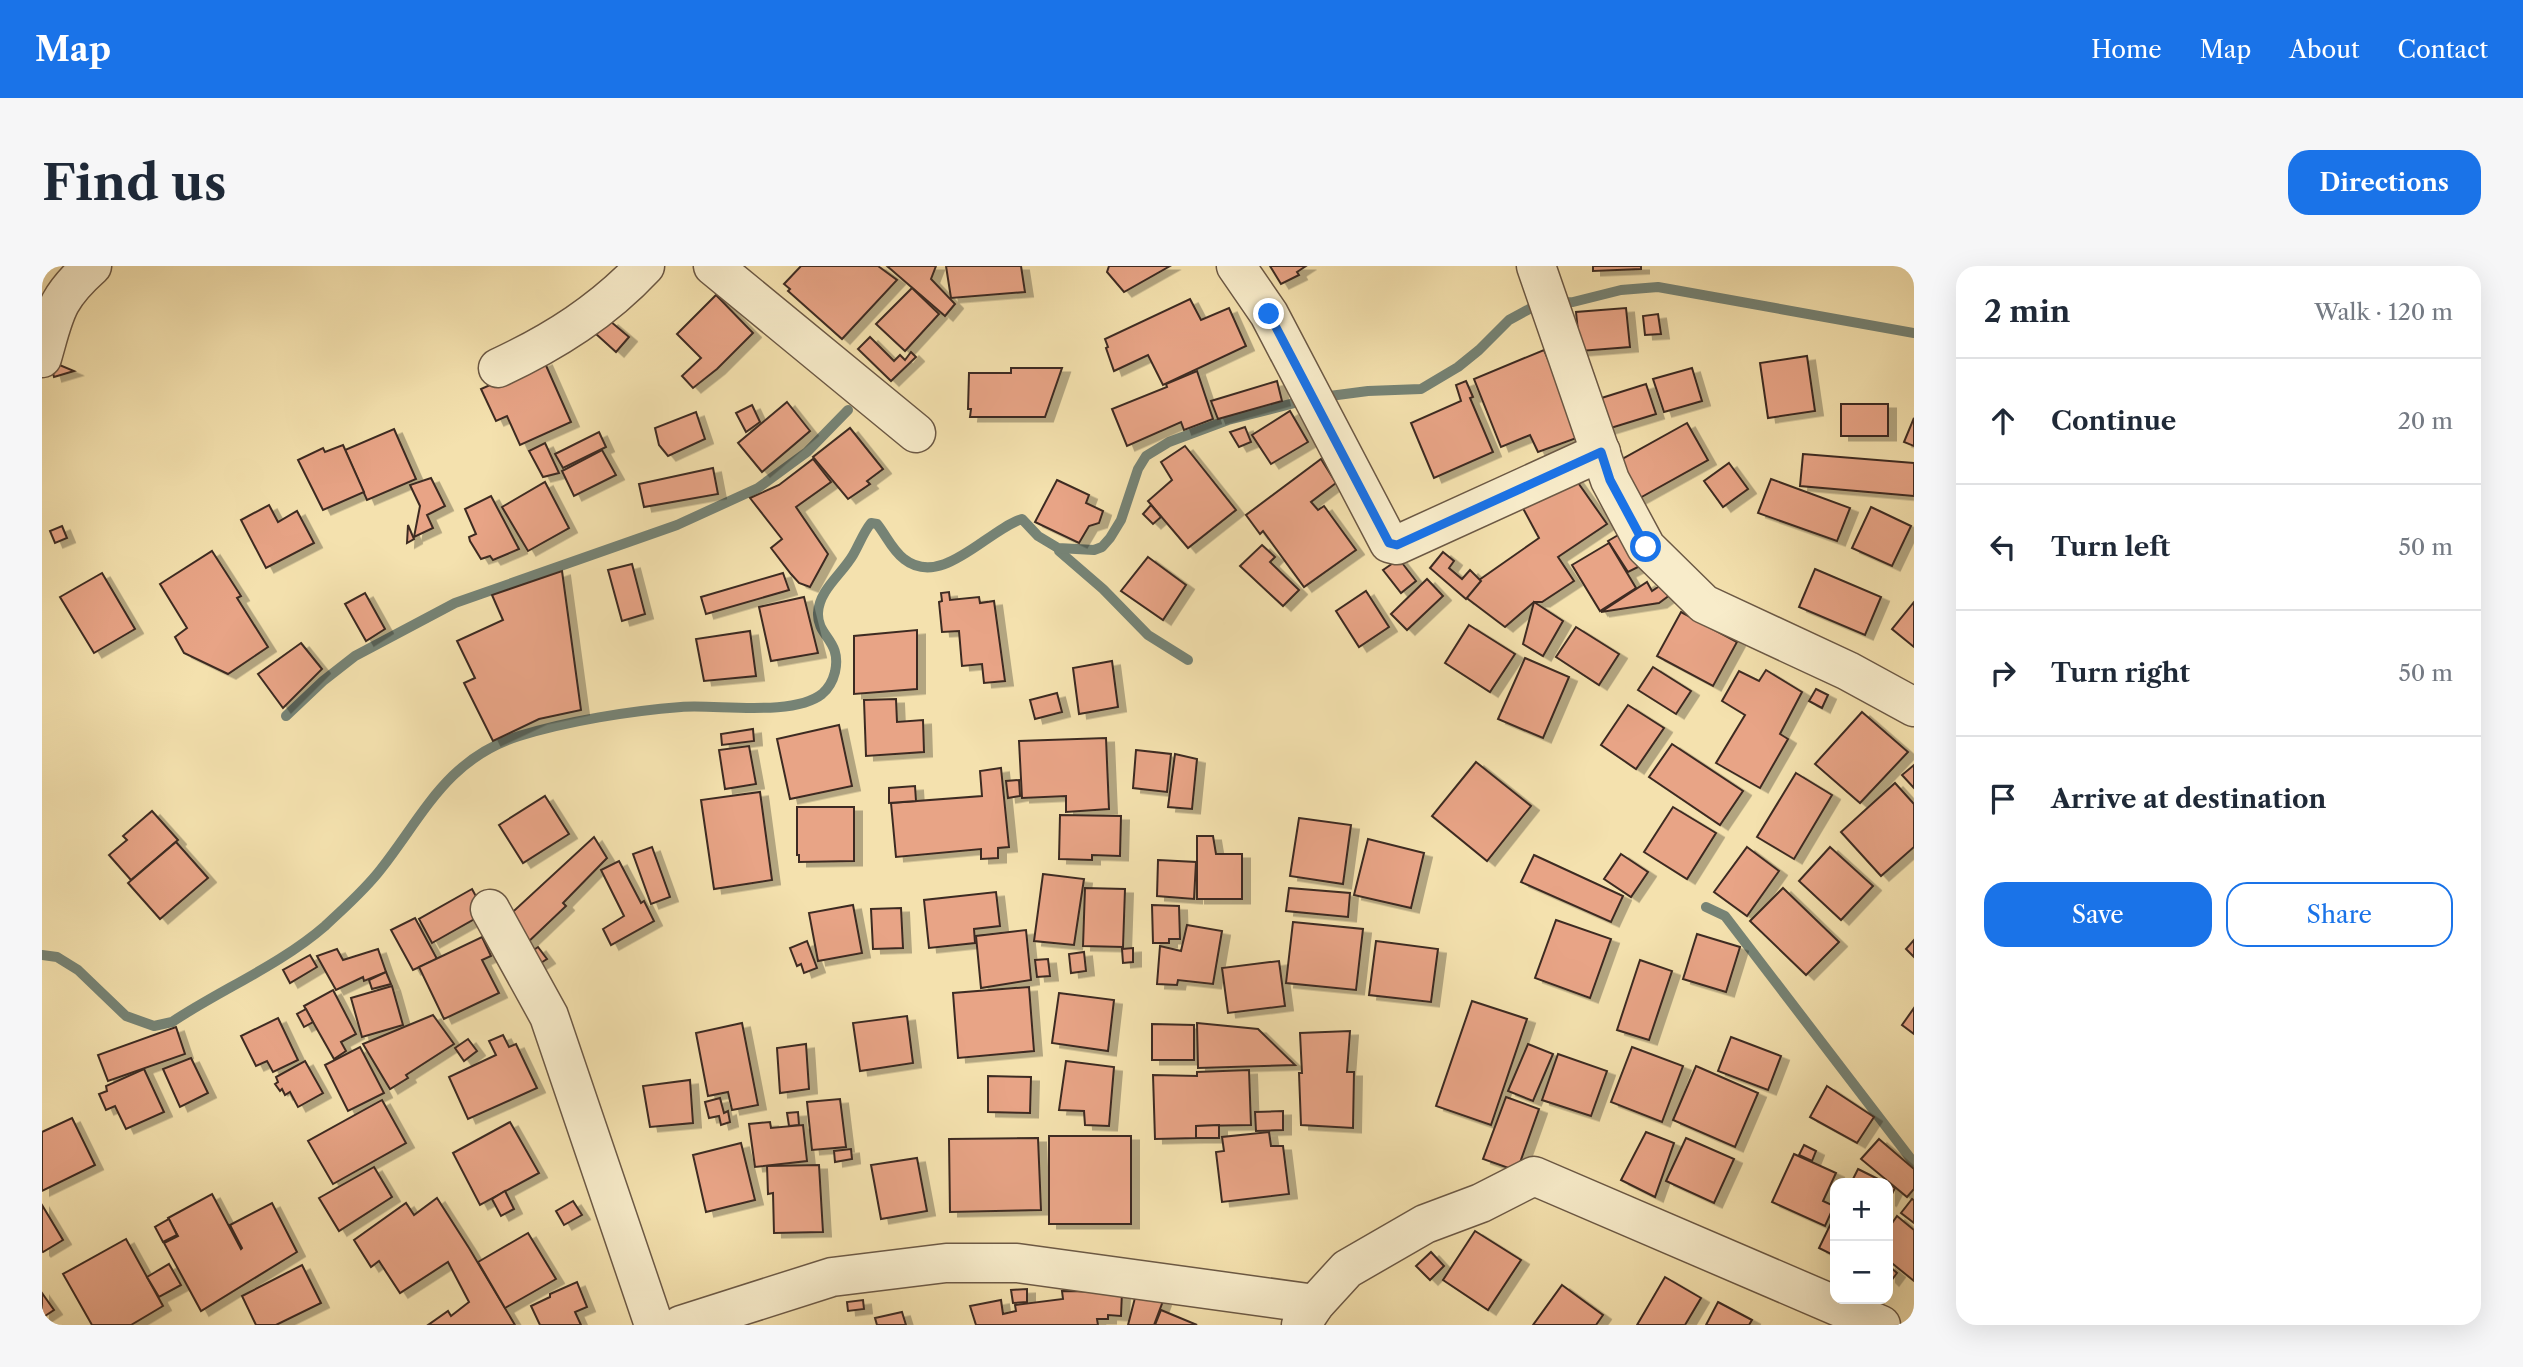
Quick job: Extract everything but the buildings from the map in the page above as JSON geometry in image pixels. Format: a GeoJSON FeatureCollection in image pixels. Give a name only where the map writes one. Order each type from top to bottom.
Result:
{"type":"FeatureCollection","features":[{"type":"Feature","properties":{"kind":"street"},"geometry":{"type":"LineString","coordinates":[[42,358],[57,306],[71,285],[92,266]]}},
{"type":"Feature","properties":{"kind":"street"},"geometry":{"type":"LineString","coordinates":[[498,368],[537,350],[576,326],[645,266]]}},
{"type":"Feature","properties":{"kind":"street"},"geometry":{"type":"LineString","coordinates":[[713,266],[916,433]]}},
{"type":"Feature","properties":{"kind":"street"},"geometry":{"type":"LineString","coordinates":[[1236,266],[1269,314],[1389,543],[1397,545],[1601,452]]}},
{"type":"Feature","properties":{"kind":"street"},"geometry":{"type":"LineString","coordinates":[[1536,266],[1610,480],[1646,547],[1704,604],[1848,671],[1914,707]]}},
{"type":"Feature","properties":{"kind":"street"},"geometry":{"type":"LineString","coordinates":[[490,909],[549,1016],[654,1325]]}},
{"type":"Feature","properties":{"kind":"street"},"geometry":{"type":"LineString","coordinates":[[681,1325],[832,1277],[946,1263],[1017,1263],[1308,1315],[1347,1269],[1425,1224],[1481,1203],[1534,1176],[1881,1325]]}},
{"type":"Feature","properties":{"kind":"waterway"},"geometry":{"type":"LineString","coordinates":[[1322,397],[1368,391],[1421,389],[1458,367],[1509,320],[1533,307],[1543,303],[1573,302],[1621,290],[1658,287],[1914,333]]}},
{"type":"Feature","properties":{"kind":"waterway"},"geometry":{"type":"LineString","coordinates":[[42,955],[57,957],[78,970],[126,1016],[154,1026],[172,1022],[270,965],[325,926],[375,877],[439,790],[473,759],[494,746],[538,731],[620,714],[681,707],[774,707],[809,701],[822,694],[833,678],[836,661],[832,646],[821,628],[819,605],[871,523],[877,524],[904,559],[919,566],[934,567],[949,562],[1022,519],[1038,536],[1058,548],[1094,550],[1102,547],[1121,520],[1138,469],[1146,456],[1169,442],[1228,420],[1306,400]]}},
{"type":"Feature","properties":{"kind":"waterway"},"geometry":{"type":"LineString","coordinates":[[286,716],[323,681],[355,656],[455,603],[677,525],[758,488],[807,452],[848,410]]}},
{"type":"Feature","properties":{"kind":"waterway"},"geometry":{"type":"LineString","coordinates":[[1059,551],[1103,589],[1148,635],[1188,660]]}},
{"type":"Feature","properties":{"kind":"waterway"},"geometry":{"type":"LineString","coordinates":[[1706,907],[1725,916],[1914,1163]]}},
{"type":"Feature","properties":{"kind":"route"},"geometry":{"type":"LineString","coordinates":[[1269,314],[1389,543],[1397,545],[1601,452],[1610,480],[1646,547]]}}]}
